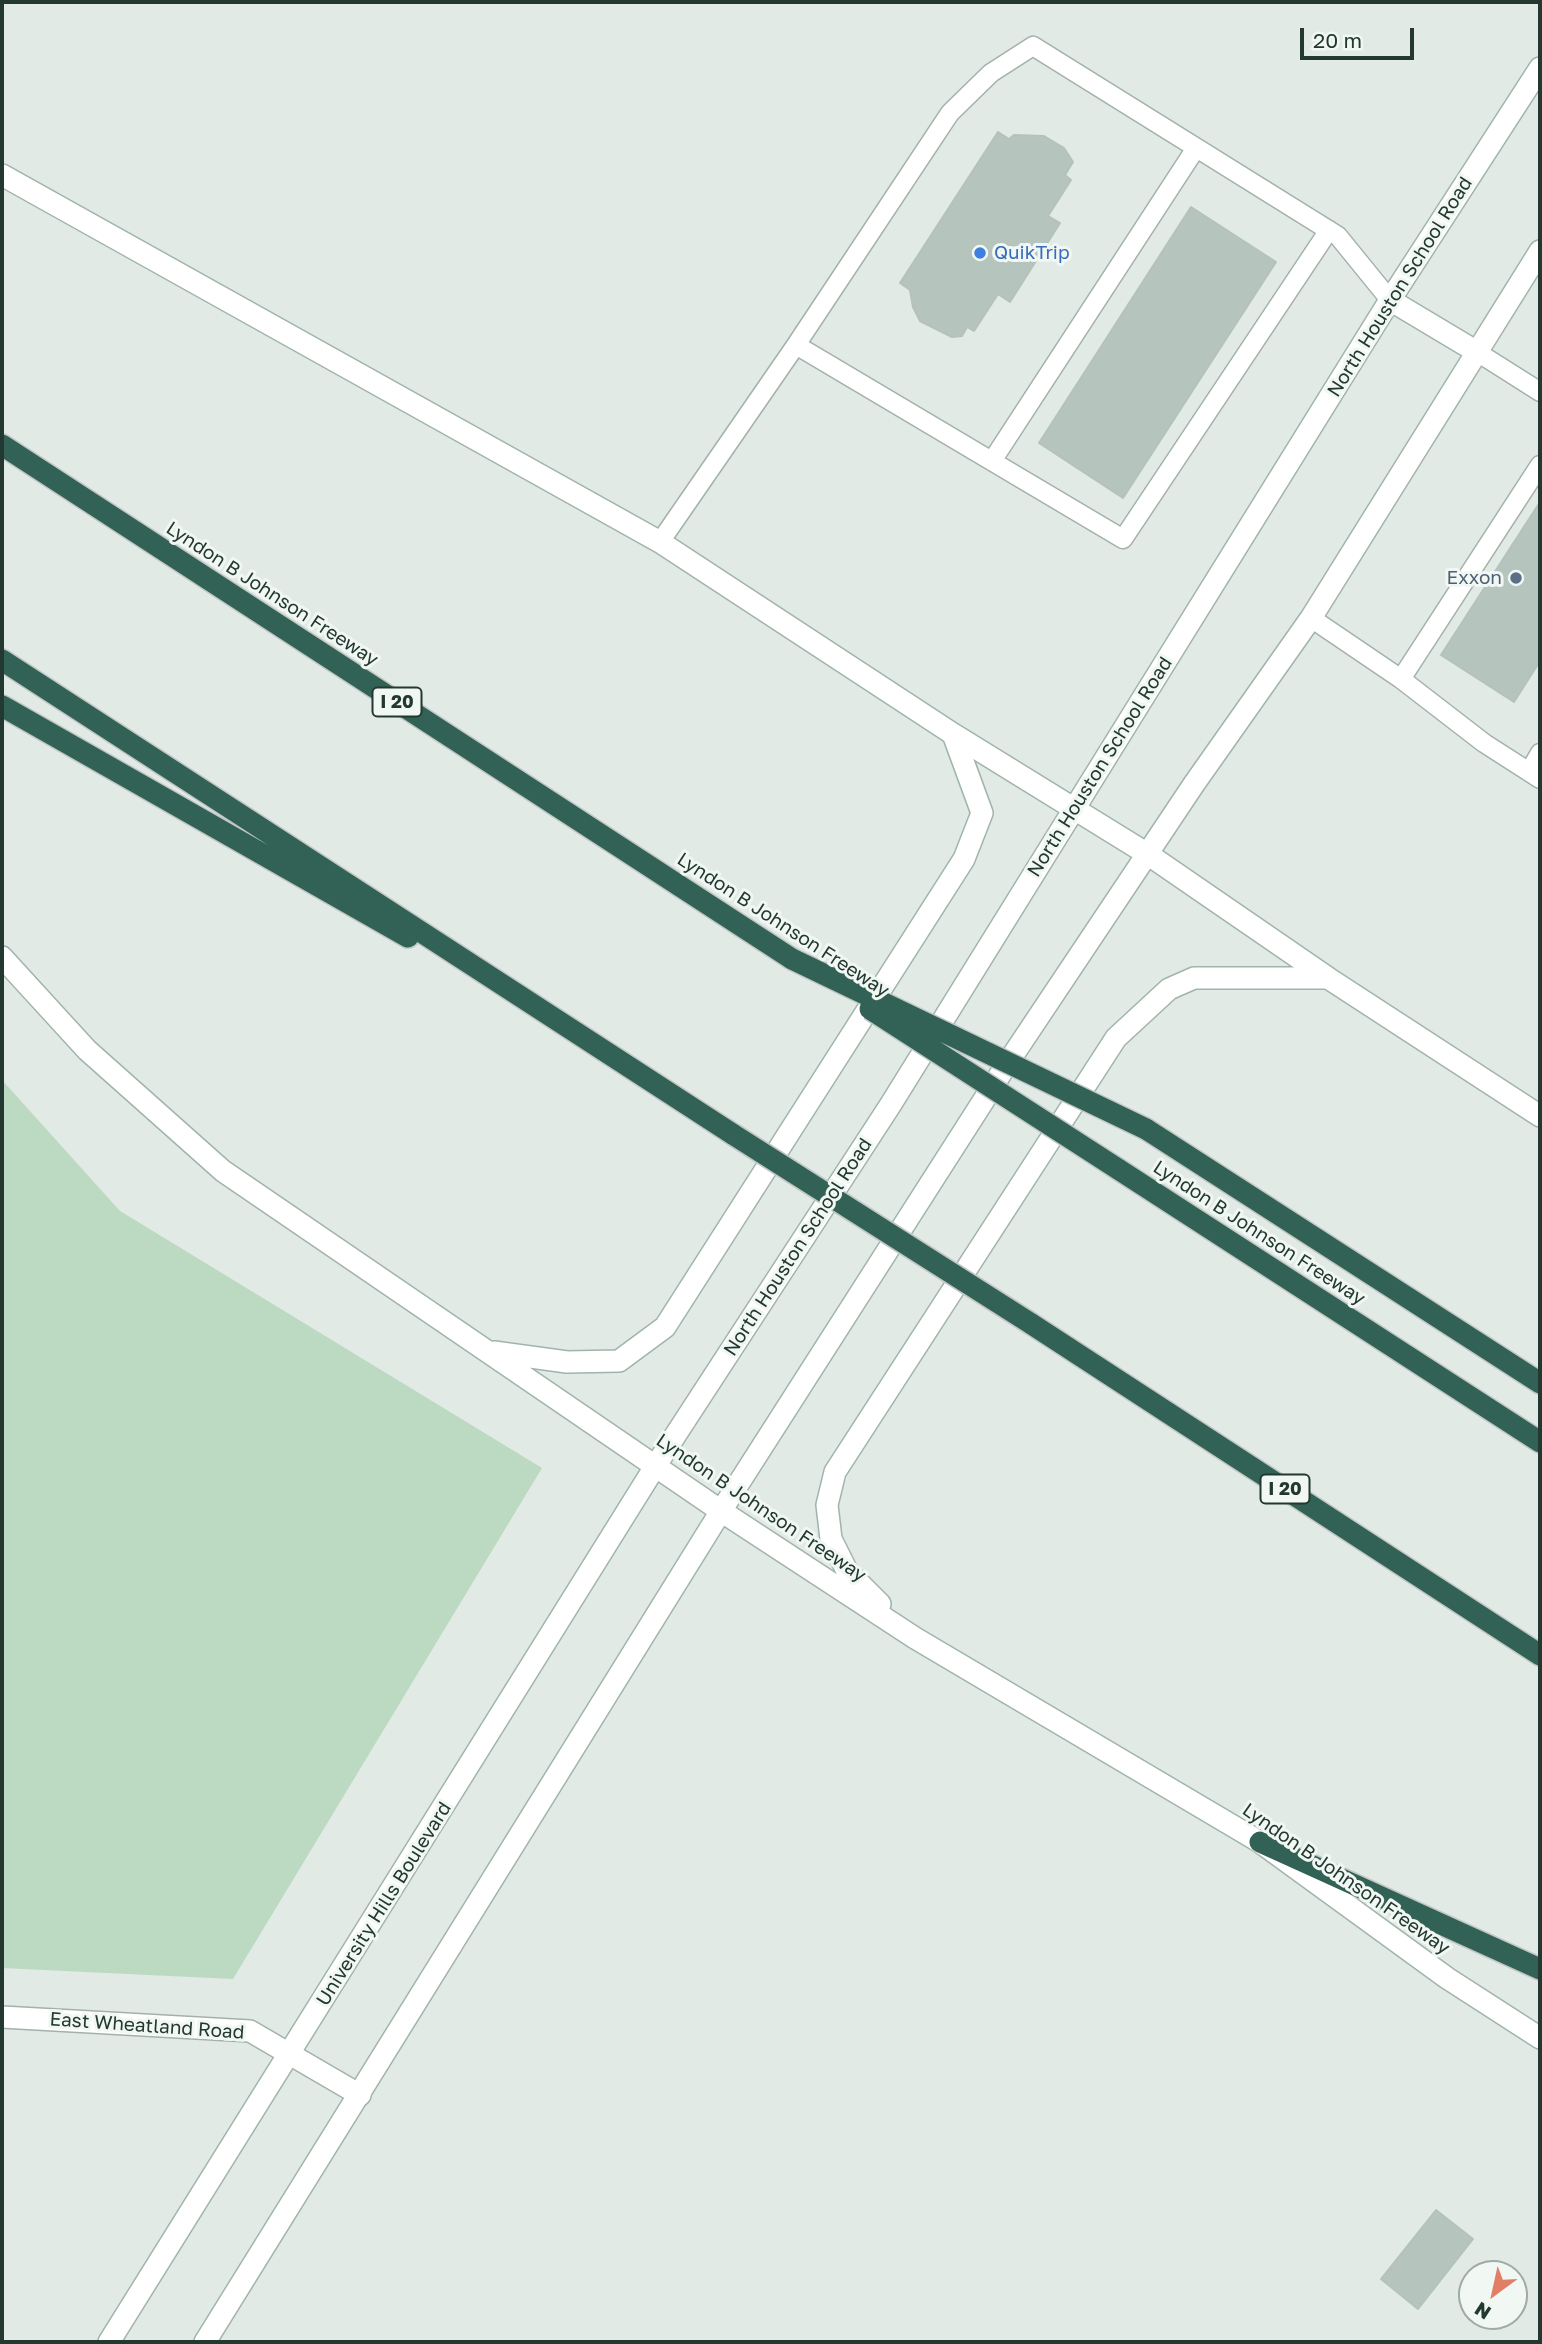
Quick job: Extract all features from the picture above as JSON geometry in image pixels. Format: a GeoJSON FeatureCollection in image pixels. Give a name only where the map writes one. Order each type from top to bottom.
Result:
{"type":"FeatureCollection","features":[{"type":"Feature","properties":{"kind":"highway","name":"Lyndon B Johnson Freeway"},"geometry":{"type":"LineString","coordinates":[[2,445],[1540,1442]]}},
{"type":"Feature","properties":{"kind":"highway","name":"I 20"},"geometry":{"type":"LineString","coordinates":[[2,660],[734,1135],[1030,1322],[1540,1655]]}},
{"type":"Feature","properties":{"kind":"highway"},"geometry":{"type":"LineString","coordinates":[[2,706],[611,1053]]}},
{"type":"Feature","properties":{"kind":"highway"},"geometry":{"type":"LineString","coordinates":[[792,959],[1146,1129],[1540,1383]]}},
{"type":"Feature","properties":{"kind":"highway"},"geometry":{"type":"LineString","coordinates":[[1260,1842],[1540,1969]]}},
{"type":"Feature","properties":{"kind":"main road","name":"North Houston School Road"},"geometry":{"type":"LineString","coordinates":[[656,1465],[891,1104],[1390,300],[1540,68]]}},
{"type":"Feature","properties":{"kind":"main road"},"geometry":{"type":"LineString","coordinates":[[2,175],[660,542],[953,734],[1149,855],[1328,978],[1540,1116]]}},
{"type":"Feature","properties":{"kind":"main road"},"geometry":{"type":"LineString","coordinates":[[205,2342],[721,1511],[1005,1067],[1194,785],[1311,618],[1540,251]]}},
{"type":"Feature","properties":{"kind":"main road"},"geometry":{"type":"LineString","coordinates":[[1390,300],[1478,352]]}},
{"type":"Feature","properties":{"kind":"main road"},"geometry":{"type":"LineString","coordinates":[[488,1351],[567,1362],[619,1361],[666,1326],[964,859],[982,813],[953,734]]}},
{"type":"Feature","properties":{"kind":"main road","name":"Lyndon B Johnson Freeway"},"geometry":{"type":"LineString","coordinates":[[2,957],[87,1050],[223,1171],[721,1511],[915,1638],[1260,1842],[1447,1978],[1540,2038]]}},
{"type":"Feature","properties":{"kind":"main road"},"geometry":{"type":"LineString","coordinates":[[915,1638],[847,1571],[831,1539],[827,1505],[835,1472],[1116,1038],[1169,989],[1194,978],[1328,978]]}},
{"type":"Feature","properties":{"kind":"main road","name":"University Hills Boulevard"},"geometry":{"type":"LineString","coordinates":[[109,2342],[656,1465]]}},
{"type":"Feature","properties":{"kind":"main road","name":"East Wheatland Road"},"geometry":{"type":"LineString","coordinates":[[2,2017],[250,2031],[360,2095]]}},
{"type":"Feature","properties":{"kind":"lane"},"geometry":{"type":"LineString","coordinates":[[660,542],[796,345],[950,113],[991,73],[1032,46],[1338,236],[1390,300]]}},
{"type":"Feature","properties":{"kind":"lane"},"geometry":{"type":"LineString","coordinates":[[992,461],[1196,148]]}},
{"type":"Feature","properties":{"kind":"lane"},"geometry":{"type":"LineString","coordinates":[[796,345],[1123,538],[1329,230]]}},
{"type":"Feature","properties":{"kind":"lane"},"geometry":{"type":"LineString","coordinates":[[1478,352],[1540,392]]}},
{"type":"Feature","properties":{"kind":"lane"},"geometry":{"type":"LineString","coordinates":[[1401,679],[1540,465]]}},
{"type":"Feature","properties":{"kind":"lane"},"geometry":{"type":"LineString","coordinates":[[1311,618],[1401,679],[1484,743],[1534,775],[1540,753]]}},
{"type":"Feature","properties":{"kind":"green space"},"geometry":{"type":"Polygon","coordinates":[[[2,1080],[120,1211],[542,1468],[233,1979],[2,1968],[2,1080]]]}},
{"type":"Feature","properties":{"kind":"building","name":"QuikTrip"},"geometry":{"type":"Polygon","coordinates":[[[998,132],[1009,139],[1014,135],[1044,136],[1064,148],[1073,162],[1065,175],[1071,180],[1048,216],[1060,223],[1010,302],[998,294],[974,331],[967,327],[962,336],[952,337],[920,321],[913,307],[910,290],[900,283],[998,132]]]}},
{"type":"Feature","properties":{"kind":"building"},"geometry":{"type":"Polygon","coordinates":[[[1191,207],[1276,262],[1123,498],[1039,443],[1191,207]]]}},
{"type":"Feature","properties":{"kind":"building","name":"Exxon"},"geometry":{"type":"Polygon","coordinates":[[[1540,502],[1540,661],[1514,702],[1441,655],[1540,502]]]}},
{"type":"Feature","properties":{"kind":"building"},"geometry":{"type":"Polygon","coordinates":[[[1436,2210],[1473,2239],[1418,2309],[1381,2279],[1436,2210]]]}},
{"type":"Feature","properties":{"kind":"place","name":"QuikTrip"},"geometry":{"type":"Point","coordinates":[980,253]}},
{"type":"Feature","properties":{"kind":"place","name":"Exxon"},"geometry":{"type":"Point","coordinates":[1516,578]}}]}
